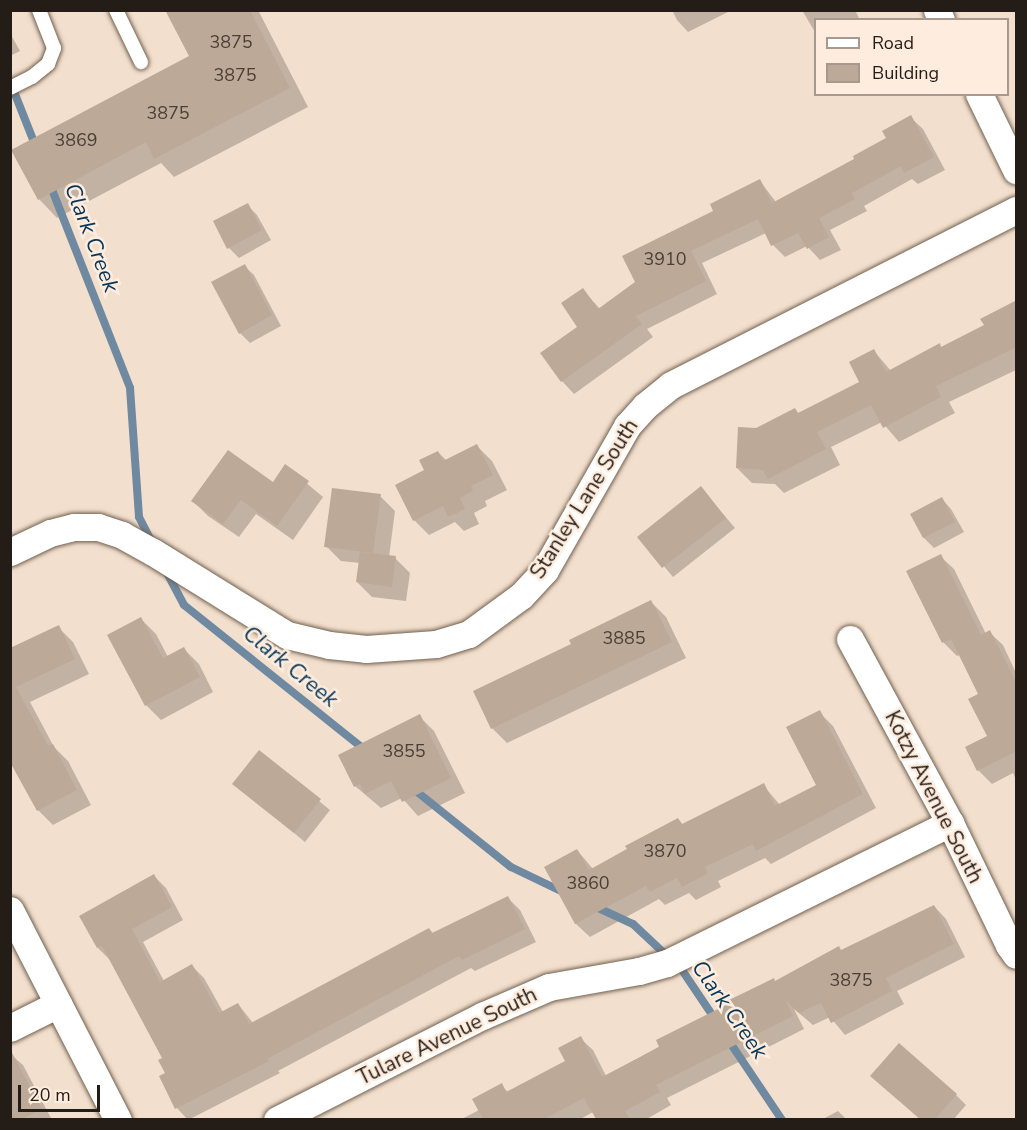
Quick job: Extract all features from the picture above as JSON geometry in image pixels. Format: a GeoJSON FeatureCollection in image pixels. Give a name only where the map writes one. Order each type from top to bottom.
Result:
{"type":"FeatureCollection","features":[{"type":"Feature","properties":{"kind":"street"},"geometry":{"type":"LineString","coordinates":[[980,96],[1017,170]]}},
{"type":"Feature","properties":{"kind":"street","name":"Stanley Lane South"},"geometry":{"type":"LineString","coordinates":[[10,552],[50,533],[74,527],[98,527],[122,535],[153,552],[287,634],[329,645],[366,649],[435,644],[469,634],[521,596],[545,570],[627,426],[645,406],[671,385],[1017,210]]}},
{"type":"Feature","properties":{"kind":"street","name":"Kotzy Avenue South"},"geometry":{"type":"LineString","coordinates":[[850,639],[950,823],[1009,945],[1017,955]]}},
{"type":"Feature","properties":{"kind":"street","name":"Tulare Avenue South"},"geometry":{"type":"LineString","coordinates":[[277,1119],[482,1016],[549,987],[639,971],[667,963],[950,823]]}},
{"type":"Feature","properties":{"kind":"street"},"geometry":{"type":"LineString","coordinates":[[10,910],[117,1119]]}},
{"type":"Feature","properties":{"kind":"street"},"geometry":{"type":"LineString","coordinates":[[10,1028],[58,1004]]}},
{"type":"Feature","properties":{"kind":"lane"},"geometry":{"type":"LineString","coordinates":[[10,88],[32,77],[48,64],[54,48],[39,10]]}},
{"type":"Feature","properties":{"kind":"lane"},"geometry":{"type":"LineString","coordinates":[[116,10],[141,62]]}},
{"type":"Feature","properties":{"kind":"building"},"geometry":{"type":"Polygon","coordinates":[[[165,10],[250,10],[290,88],[154,159],[146,142],[38,200],[11,150],[189,56],[165,10]]]}},
{"type":"Feature","properties":{"kind":"building"},"geometry":{"type":"Polygon","coordinates":[[[911,115],[934,157],[904,173],[901,166],[852,193],[855,199],[819,218],[829,237],[807,249],[798,233],[771,246],[758,219],[691,251],[706,281],[636,316],[642,324],[561,382],[540,353],[577,327],[561,303],[583,288],[598,309],[635,282],[622,256],[713,211],[710,204],[760,179],[772,203],[854,159],[853,156],[886,138],[882,131],[911,115]]]}},
{"type":"Feature","properties":{"kind":"building"},"geometry":{"type":"Polygon","coordinates":[[[248,203],[262,230],[227,249],[213,221],[248,203]]]}},
{"type":"Feature","properties":{"kind":"building"},"geometry":{"type":"Polygon","coordinates":[[[245,264],[272,315],[239,334],[211,282],[245,264]]]}},
{"type":"Feature","properties":{"kind":"building"},"geometry":{"type":"Polygon","coordinates":[[[1017,300],[1017,347],[936,386],[941,397],[883,428],[871,405],[817,432],[826,449],[768,479],[763,470],[736,468],[738,427],[756,428],[795,408],[798,413],[859,382],[849,362],[874,349],[886,372],[940,343],[941,347],[984,325],[980,319],[1017,300]]]}},
{"type":"Feature","properties":{"kind":"building"},"geometry":{"type":"Polygon","coordinates":[[[477,444],[493,475],[471,486],[473,491],[460,498],[465,509],[448,517],[443,506],[413,521],[395,485],[424,470],[419,460],[438,451],[443,461],[477,444]]]}},
{"type":"Feature","properties":{"kind":"building"},"geometry":{"type":"Polygon","coordinates":[[[228,450],[273,482],[285,464],[309,481],[277,526],[241,500],[223,524],[191,501],[228,450]]]}},
{"type":"Feature","properties":{"kind":"building"},"geometry":{"type":"Polygon","coordinates":[[[701,486],[726,518],[662,568],[637,537],[701,486]]]}},
{"type":"Feature","properties":{"kind":"building"},"geometry":{"type":"Polygon","coordinates":[[[332,488],[381,494],[373,553],[324,547],[332,488]]]}},
{"type":"Feature","properties":{"kind":"building"},"geometry":{"type":"Polygon","coordinates":[[[942,497],[955,522],[923,538],[910,514],[942,497]]]}},
{"type":"Feature","properties":{"kind":"building"},"geometry":{"type":"Polygon","coordinates":[[[360,552],[396,556],[392,587],[356,582],[360,552]]]}},
{"type":"Feature","properties":{"kind":"building"},"geometry":{"type":"Polygon","coordinates":[[[941,554],[981,635],[990,630],[1017,684],[1017,751],[977,771],[965,747],[987,736],[968,699],[978,694],[951,639],[942,643],[906,571],[941,554]]]}},
{"type":"Feature","properties":{"kind":"building"},"geometry":{"type":"Polygon","coordinates":[[[651,600],[672,642],[491,729],[473,691],[571,644],[569,640],[651,600]]]}},
{"type":"Feature","properties":{"kind":"building"},"geometry":{"type":"Polygon","coordinates":[[[141,617],[163,658],[184,647],[200,677],[145,706],[107,635],[141,617]]]}},
{"type":"Feature","properties":{"kind":"building"},"geometry":{"type":"Polygon","coordinates":[[[59,625],[75,659],[16,687],[48,746],[53,744],[77,790],[37,811],[10,762],[10,648],[59,625]]]}},
{"type":"Feature","properties":{"kind":"building"},"geometry":{"type":"Polygon","coordinates":[[[820,710],[863,794],[756,851],[753,844],[705,867],[708,873],[682,887],[677,878],[650,892],[646,886],[575,924],[544,867],[577,849],[589,870],[627,849],[625,846],[678,818],[682,824],[764,783],[775,806],[816,785],[786,727],[820,710]]]}},
{"type":"Feature","properties":{"kind":"building"},"geometry":{"type":"Polygon","coordinates":[[[420,714],[451,778],[402,802],[391,781],[365,794],[360,784],[354,787],[338,755],[420,714]]]}},
{"type":"Feature","properties":{"kind":"building"},"geometry":{"type":"Polygon","coordinates":[[[259,750],[321,799],[294,833],[232,784],[259,750]]]}},
{"type":"Feature","properties":{"kind":"building"},"geometry":{"type":"Polygon","coordinates":[[[154,874],[172,907],[132,929],[160,982],[192,964],[219,1013],[238,1003],[249,1024],[429,928],[432,933],[508,896],[525,929],[462,960],[459,956],[267,1059],[269,1061],[175,1109],[159,1076],[165,1073],[158,1060],[162,1058],[102,946],[97,948],[79,916],[154,874]]]}},
{"type":"Feature","properties":{"kind":"building"},"geometry":{"type":"Polygon","coordinates":[[[934,905],[954,944],[886,978],[892,991],[831,1023],[821,1003],[799,1013],[786,1001],[793,1016],[656,1085],[660,1092],[625,1111],[630,1119],[596,1119],[584,1098],[544,1119],[483,1119],[472,1099],[502,1083],[506,1092],[565,1061],[558,1048],[581,1036],[602,1077],[659,1047],[656,1040],[726,1005],[725,1002],[774,978],[775,981],[839,946],[841,950],[934,905]]]}},
{"type":"Feature","properties":{"kind":"building"},"geometry":{"type":"Polygon","coordinates":[[[899,1043],[957,1094],[935,1119],[920,1119],[870,1076],[899,1043]]]}},
{"type":"Feature","properties":{"kind":"building"},"geometry":{"type":"Polygon","coordinates":[[[10,1049],[42,1109],[22,1119],[10,1119],[10,1049]]]}},
{"type":"Feature","properties":{"kind":"waterway","name":"Clark Creek"},"geometry":{"type":"LineString","coordinates":[[11,84],[36,147]]}},
{"type":"Feature","properties":{"kind":"waterway","name":"Clark Creek"},"geometry":{"type":"LineString","coordinates":[[49,182],[130,388],[139,517],[152,543]]}},
{"type":"Feature","properties":{"kind":"waterway","name":"Clark Creek"},"geometry":{"type":"LineString","coordinates":[[166,571],[184,605],[366,751]]}},
{"type":"Feature","properties":{"kind":"waterway","name":"Clark Creek"},"geometry":{"type":"LineString","coordinates":[[411,787],[511,867],[565,893]]}},
{"type":"Feature","properties":{"kind":"waterway","name":"Clark Creek"},"geometry":{"type":"LineString","coordinates":[[594,906],[633,924],[682,970],[717,1022]]}},
{"type":"Feature","properties":{"kind":"waterway","name":"Clark Creek"},"geometry":{"type":"LineString","coordinates":[[727,1038],[782,1120]]}}]}
